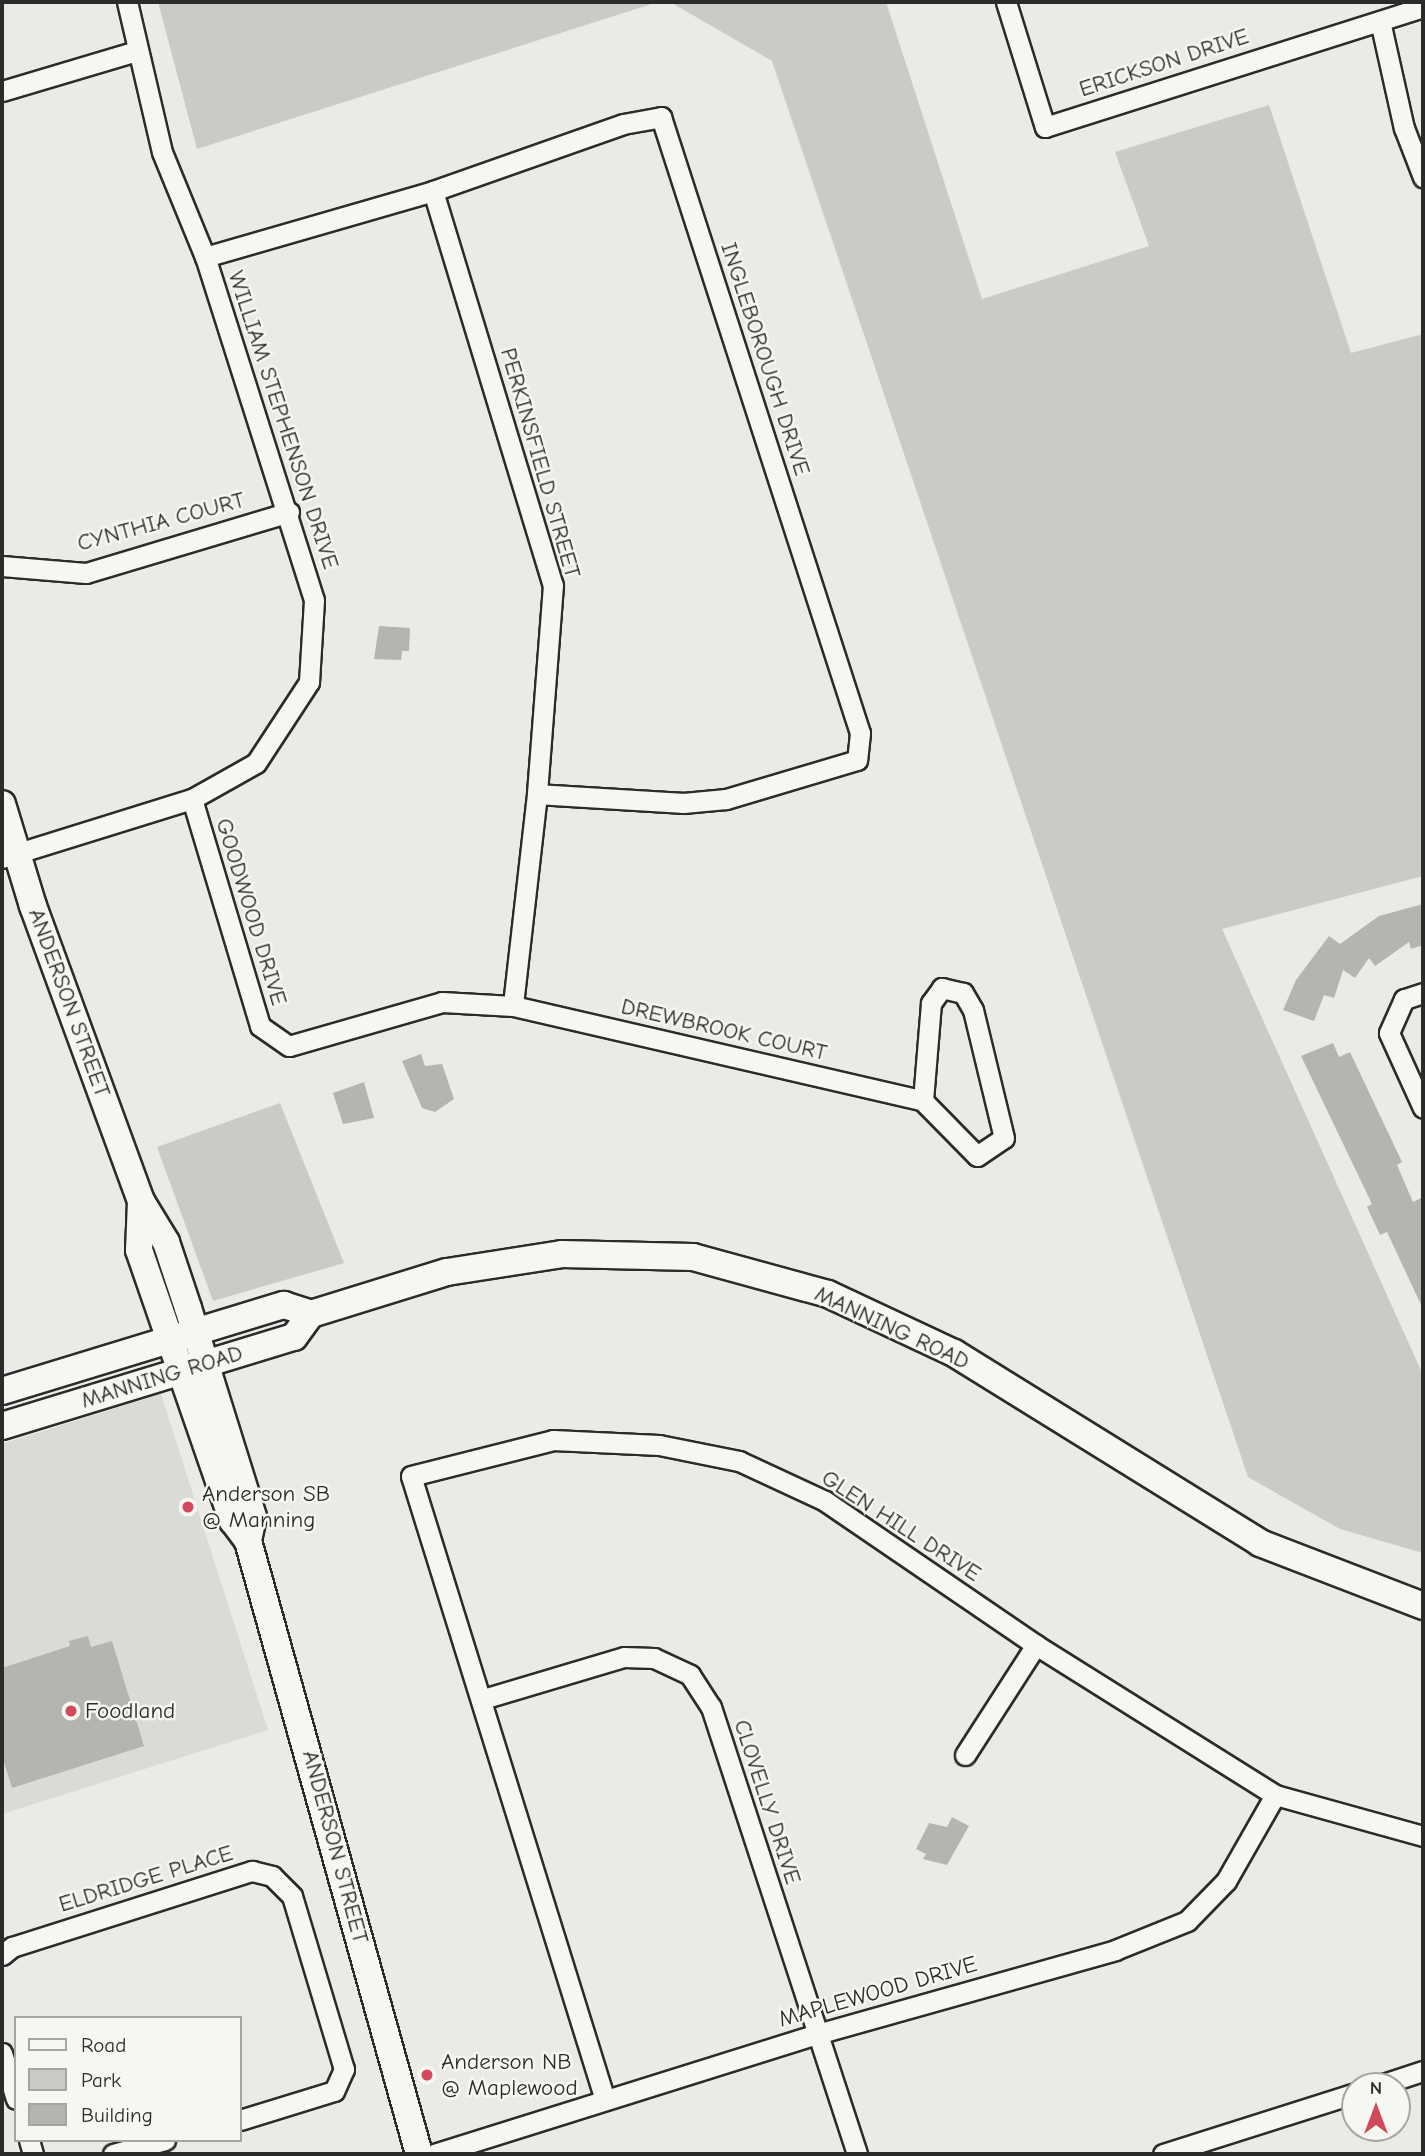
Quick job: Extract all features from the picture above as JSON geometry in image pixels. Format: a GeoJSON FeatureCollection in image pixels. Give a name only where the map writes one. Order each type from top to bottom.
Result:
{"type":"FeatureCollection","features":[{"type":"Feature","properties":{"kind":"main road","name":"ANDERSON STREET"},"geometry":{"type":"LineString","coordinates":[[2,804],[10,855],[33,906],[141,1200],[166,1242],[253,1517],[248,1541]]}},
{"type":"Feature","properties":{"kind":"main road","name":"ANDERSON STREET"},"geometry":{"type":"LineString","coordinates":[[141,1200],[139,1250],[233,1521],[248,1541],[419,2154]]}},
{"type":"Feature","properties":{"kind":"main road","name":"MANNING ROAD"},"geometry":{"type":"LineString","coordinates":[[2,1391],[284,1305],[311,1314],[447,1272],[562,1254],[693,1257],[828,1294],[954,1353],[1260,1543],[1423,1606]]}},
{"type":"Feature","properties":{"kind":"main road","name":"MANNING ROAD"},"geometry":{"type":"LineString","coordinates":[[2,1426],[294,1338],[311,1314]]}},
{"type":"Feature","properties":{"kind":"street","name":"WILLIAM STEPHENSON DRIVE"},"geometry":{"type":"LineString","coordinates":[[10,855],[192,799],[256,763],[309,682],[314,600],[289,512],[205,257],[162,152],[136,51],[127,2]]}},
{"type":"Feature","properties":{"kind":"street","name":"ERICKSON DRIVE"},"geometry":{"type":"LineString","coordinates":[[1006,2],[1045,127],[1423,7]]}},
{"type":"Feature","properties":{"kind":"street"},"geometry":{"type":"LineString","coordinates":[[1380,21],[1404,128],[1423,177]]}},
{"type":"Feature","properties":{"kind":"street"},"geometry":{"type":"LineString","coordinates":[[2,91],[136,51]]}},
{"type":"Feature","properties":{"kind":"street","name":"INGLEBOROUGH DRIVE"},"geometry":{"type":"LineString","coordinates":[[205,257],[433,191],[623,124],[660,117],[860,733],[857,760],[726,799],[683,803],[537,794]]}},
{"type":"Feature","properties":{"kind":"street","name":"PERKINSFIELD STREET"},"geometry":{"type":"LineString","coordinates":[[433,191],[553,585],[537,794],[513,1006]]}},
{"type":"Feature","properties":{"kind":"street","name":"CYNTHIA COURT"},"geometry":{"type":"LineString","coordinates":[[2,566],[86,573],[289,512]]}},
{"type":"Feature","properties":{"kind":"street","name":"GOODWOOD DRIVE"},"geometry":{"type":"LineString","coordinates":[[192,799],[260,1026],[289,1046],[442,1002],[513,1006]]}},
{"type":"Feature","properties":{"kind":"street"},"geometry":{"type":"LineString","coordinates":[[942,988],[963,993],[973,1010],[1004,1138],[977,1156],[923,1101],[931,1003],[942,988]]}},
{"type":"Feature","properties":{"kind":"street"},"geometry":{"type":"LineString","coordinates":[[1423,993],[1404,999],[1390,1033],[1423,1108]]}},
{"type":"Feature","properties":{"kind":"street","name":"DREWBROOK COURT"},"geometry":{"type":"LineString","coordinates":[[513,1006],[923,1101]]}},
{"type":"Feature","properties":{"kind":"street","name":"GLEN HILL DRIVE"},"geometry":{"type":"LineString","coordinates":[[606,2100],[483,1699],[411,1476],[553,1440],[659,1445],[739,1461],[825,1501],[1036,1645],[1275,1795],[1423,1836]]}},
{"type":"Feature","properties":{"kind":"street"},"geometry":{"type":"LineString","coordinates":[[965,1755],[1036,1645]]}},
{"type":"Feature","properties":{"kind":"street","name":"CLOVELLY DRIVE"},"geometry":{"type":"LineString","coordinates":[[483,1699],[624,1657],[654,1658],[690,1675],[711,1707],[857,2154]]}},
{"type":"Feature","properties":{"kind":"street","name":"MAPLEWOOD DRIVE"},"geometry":{"type":"LineString","coordinates":[[434,2154],[817,2034],[1115,1950],[1187,1922],[1226,1881],[1275,1795]]}},
{"type":"Feature","properties":{"kind":"street","name":"ELDRIDGE PLACE"},"geometry":{"type":"LineString","coordinates":[[2,1955],[12,1947],[252,1871],[272,1876],[292,1896],[344,2069],[334,2091],[242,2119]]}},
{"type":"Feature","properties":{"kind":"street"},"geometry":{"type":"LineString","coordinates":[[2,2053],[14,2092]]}},
{"type":"Feature","properties":{"kind":"street"},"geometry":{"type":"LineString","coordinates":[[1163,2154],[1341,2097]]}},
{"type":"Feature","properties":{"kind":"street"},"geometry":{"type":"LineString","coordinates":[[113,2154],[157,2142]]}},
{"type":"Feature","properties":{"kind":"shaded area"},"geometry":{"type":"Polygon","coordinates":[[[161,1394],[268,1730],[2,1814],[2,1444],[161,1394]]]}},
{"type":"Feature","properties":{"kind":"green space"},"geometry":{"type":"Polygon","coordinates":[[[158,2],[658,2],[197,149],[158,2]]]}},
{"type":"Feature","properties":{"kind":"green space"},"geometry":{"type":"Polygon","coordinates":[[[670,2],[886,2],[982,299],[1149,246],[1115,152],[1269,105],[1351,353],[1423,334],[1423,876],[1222,929],[1423,1375],[1423,1553],[1340,1529],[1248,1477],[772,61],[670,2]]]}},
{"type":"Feature","properties":{"kind":"green space"},"geometry":{"type":"Polygon","coordinates":[[[280,1103],[344,1263],[213,1301],[157,1147],[280,1103]]]}},
{"type":"Feature","properties":{"kind":"building"},"geometry":{"type":"Polygon","coordinates":[[[379,626],[410,628],[409,651],[402,651],[401,660],[374,659],[379,626]]]}},
{"type":"Feature","properties":{"kind":"building"},"geometry":{"type":"Polygon","coordinates":[[[1423,904],[1423,945],[1411,949],[1409,942],[1375,966],[1369,958],[1355,978],[1343,970],[1334,998],[1324,995],[1314,1021],[1283,1010],[1296,980],[1329,936],[1340,944],[1379,916],[1423,904]]]}},
{"type":"Feature","properties":{"kind":"building"},"geometry":{"type":"Polygon","coordinates":[[[1333,1043],[1339,1057],[1350,1052],[1402,1162],[1397,1165],[1413,1202],[1423,1197],[1423,1309],[1387,1232],[1380,1235],[1367,1207],[1372,1204],[1301,1056],[1333,1043]]]}},
{"type":"Feature","properties":{"kind":"building"},"geometry":{"type":"Polygon","coordinates":[[[421,1054],[425,1066],[442,1064],[454,1099],[435,1112],[422,1108],[402,1061],[421,1054]]]}},
{"type":"Feature","properties":{"kind":"building"},"geometry":{"type":"Polygon","coordinates":[[[364,1082],[374,1118],[343,1124],[333,1093],[364,1082]]]}},
{"type":"Feature","properties":{"kind":"building"},"geometry":{"type":"Polygon","coordinates":[[[88,1636],[91,1647],[112,1641],[144,1746],[12,1788],[2,1756],[2,1668],[70,1646],[69,1641],[88,1636]]]}},
{"type":"Feature","properties":{"kind":"building"},"geometry":{"type":"Polygon","coordinates":[[[952,1817],[969,1826],[947,1865],[923,1859],[926,1854],[916,1849],[929,1823],[947,1827],[952,1817]]]}},
{"type":"Feature","properties":{"kind":"place","name":"Anderson SB @ Manning"},"geometry":{"type":"Point","coordinates":[188,1507]}},
{"type":"Feature","properties":{"kind":"place","name":"Foodland"},"geometry":{"type":"Point","coordinates":[71,1711]}},
{"type":"Feature","properties":{"kind":"place","name":"Anderson NB @ Maplewood"},"geometry":{"type":"Point","coordinates":[427,2075]}}]}
